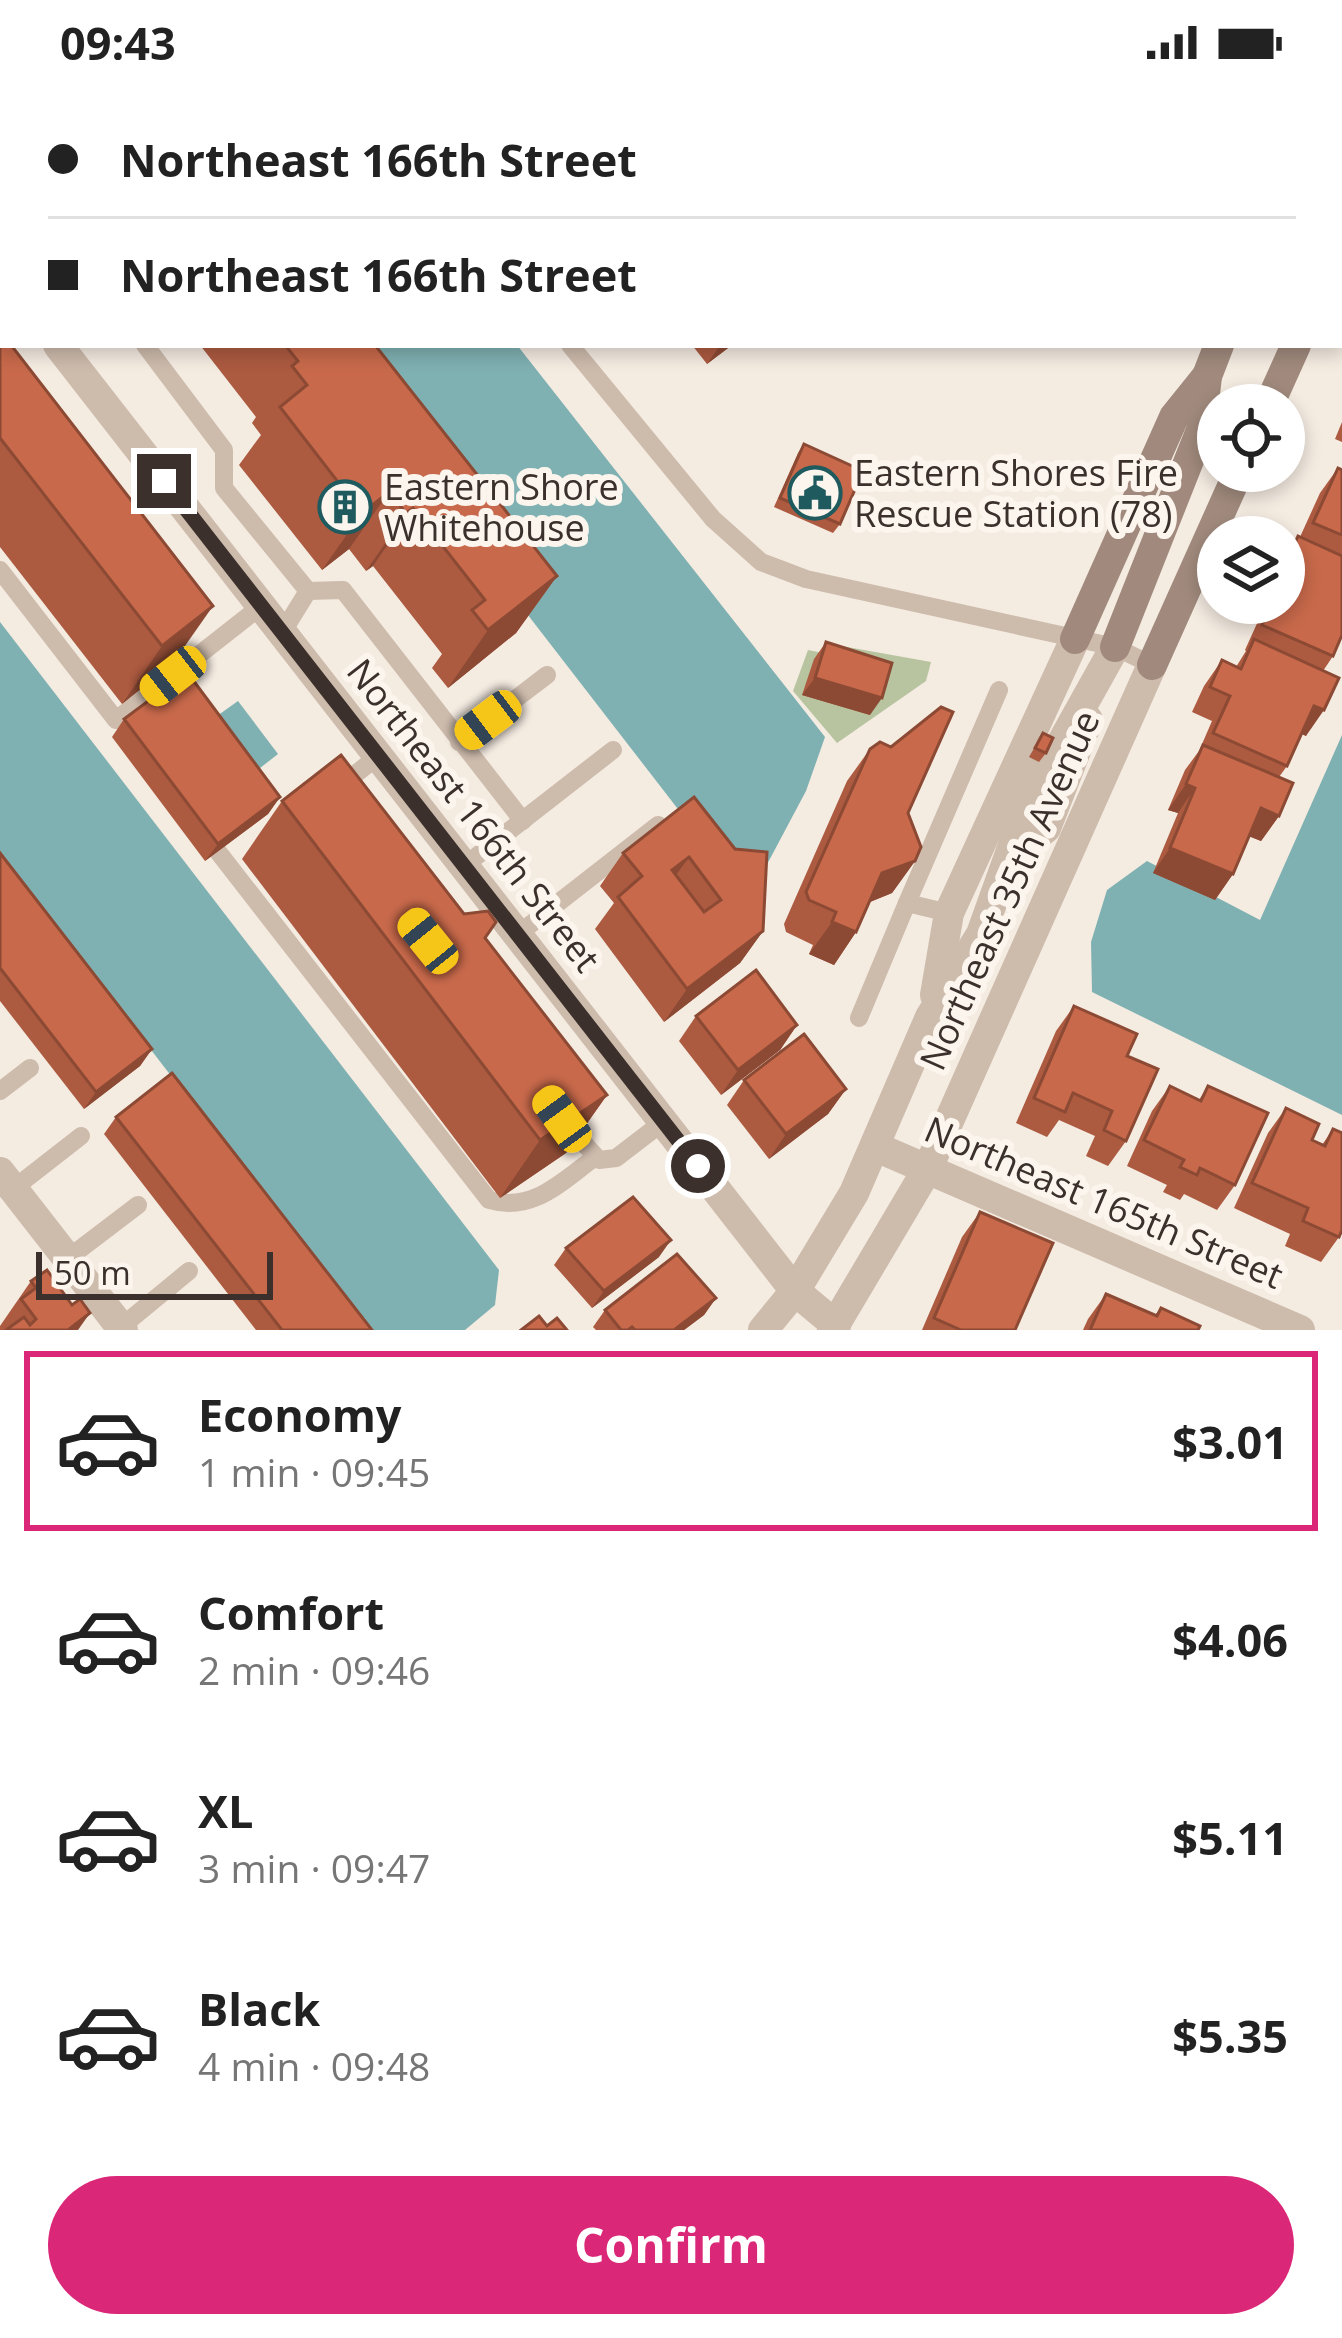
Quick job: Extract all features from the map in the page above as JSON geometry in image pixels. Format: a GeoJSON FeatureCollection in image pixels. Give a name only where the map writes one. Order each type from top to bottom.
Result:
{"type":"FeatureCollection","features":[{"type":"Feature","properties":{"kind":"street","name":"Northeast 166th Street"},"geometry":{"type":"LineString","coordinates":[[63,348],[795,1291],[834,1328]]}},
{"type":"Feature","properties":{"kind":"street","name":"Northeast 35th Avenue"},"geometry":{"type":"LineString","coordinates":[[763,1330],[795,1291],[876,1147],[932,1013],[980,934],[1012,854],[1046,828],[1201,430],[1207,376],[1218,348]]}},
{"type":"Feature","properties":{"kind":"street"},"geometry":{"type":"LineString","coordinates":[[1278,384],[1294,348]]}},
{"type":"Feature","properties":{"kind":"street","name":"Northeast 35th Avenue"},"geometry":{"type":"LineString","coordinates":[[932,1013],[949,913],[1000,793],[1076,639],[1174,417],[1207,376]]}},
{"type":"Feature","properties":{"kind":"street","name":"Northeast 35th Avenue"},"geometry":{"type":"LineString","coordinates":[[834,1328],[928,1168],[1230,492]]}},
{"type":"Feature","properties":{"kind":"street","name":"Northeast 165th Street"},"geometry":{"type":"LineString","coordinates":[[876,1147],[1269,1323],[1300,1330]]}},
{"type":"Feature","properties":{"kind":"street"},"geometry":{"type":"LineString","coordinates":[[6,1180],[122,1329]]}},
{"type":"Feature","properties":{"kind":"lane"},"geometry":{"type":"LineString","coordinates":[[147,348],[224,450],[224,488],[308,591]]}},
{"type":"Feature","properties":{"kind":"lane"},"geometry":{"type":"LineString","coordinates":[[572,348],[713,519],[761,562],[806,579],[1115,646],[1152,665]]}},
{"type":"Feature","properties":{"kind":"lane"},"geometry":{"type":"LineString","coordinates":[[190,514],[224,488]]}},
{"type":"Feature","properties":{"kind":"lane"},"geometry":{"type":"LineString","coordinates":[[0,570],[130,738]]}},
{"type":"Feature","properties":{"kind":"lane"},"geometry":{"type":"LineString","coordinates":[[308,591],[343,590],[523,821]]}},
{"type":"Feature","properties":{"kind":"lane"},"geometry":{"type":"LineString","coordinates":[[282,632],[308,591]]}},
{"type":"Feature","properties":{"kind":"lane"},"geometry":{"type":"LineString","coordinates":[[116,720],[261,606]]}},
{"type":"Feature","properties":{"kind":"lane"},"geometry":{"type":"LineString","coordinates":[[459,742],[547,675]]}},
{"type":"Feature","properties":{"kind":"lane"},"geometry":{"type":"LineString","coordinates":[[859,1018],[999,690]]}},
{"type":"Feature","properties":{"kind":"lane"},"geometry":{"type":"LineString","coordinates":[[464,866],[613,750]]}},
{"type":"Feature","properties":{"kind":"lane"},"geometry":{"type":"LineString","coordinates":[[324,809],[324,800],[378,756]]}},
{"type":"Feature","properties":{"kind":"lane"},"geometry":{"type":"LineString","coordinates":[[188,812],[489,1200],[513,1208],[537,1198],[594,1158],[616,1158],[663,1122]]}},
{"type":"Feature","properties":{"kind":"lane"},"geometry":{"type":"LineString","coordinates":[[517,934],[658,825]]}},
{"type":"Feature","properties":{"kind":"lane"},"geometry":{"type":"LineString","coordinates":[[907,903],[949,913]]}},
{"type":"Feature","properties":{"kind":"lane"},"geometry":{"type":"LineString","coordinates":[[0,1091],[29,1068]]}},
{"type":"Feature","properties":{"kind":"lane"},"geometry":{"type":"LineString","coordinates":[[548,1100],[594,1158]]}},
{"type":"Feature","properties":{"kind":"lane"},"geometry":{"type":"LineString","coordinates":[[6,1180],[81,1136]]}},
{"type":"Feature","properties":{"kind":"lane"},"geometry":{"type":"LineString","coordinates":[[67,1258],[138,1205]]}},
{"type":"Feature","properties":{"kind":"lane"},"geometry":{"type":"LineString","coordinates":[[122,1329],[190,1271]]}},
{"type":"Feature","properties":{"kind":"green space"},"geometry":{"type":"Polygon","coordinates":[[[825,643],[931,662],[926,681],[837,743],[793,691],[808,650],[823,653],[825,643]]]}},
{"type":"Feature","properties":{"kind":"water"},"geometry":{"type":"Polygon","coordinates":[[[321,348],[519,348],[825,737],[806,791],[764,870],[722,866],[321,348]]]}},
{"type":"Feature","properties":{"kind":"water"},"geometry":{"type":"Polygon","coordinates":[[[0,622],[499,1270],[495,1305],[465,1330],[367,1330],[0,854],[0,622]]]}},
{"type":"Feature","properties":{"kind":"water"},"geometry":{"type":"Polygon","coordinates":[[[238,701],[278,754],[251,775],[210,721],[238,701]]]}},
{"type":"Feature","properties":{"kind":"water"},"geometry":{"type":"Polygon","coordinates":[[[1342,735],[1342,1115],[1092,992],[1091,942],[1107,890],[1147,861],[1260,920],[1342,735]]]}},
{"type":"Feature","properties":{"kind":"building"},"geometry":{"type":"Polygon","coordinates":[[[0,348],[13,348],[213,606],[162,646],[0,438],[0,348]]]}},
{"type":"Feature","properties":{"kind":"building"},"geometry":{"type":"Polygon","coordinates":[[[287,348],[377,348],[557,576],[488,630],[472,610],[485,600],[413,508],[406,513],[389,492],[362,513],[280,407],[307,385],[292,366],[298,361],[287,348]]]}},
{"type":"Feature","properties":{"kind":"building","name":"Eastern Shores Fire Rescue Station (78)"},"geometry":{"type":"Polygon","coordinates":[[[804,444],[863,471],[840,524],[780,498],[804,444]]]}},
{"type":"Feature","properties":{"kind":"building"},"geometry":{"type":"Polygon","coordinates":[[[1338,468],[1342,470],[1342,535],[1313,523],[1338,468]]]}},
{"type":"Feature","properties":{"kind":"building"},"geometry":{"type":"Polygon","coordinates":[[[1305,539],[1342,556],[1342,635],[1333,656],[1262,625],[1305,624],[1305,539]]]}},
{"type":"Feature","properties":{"kind":"building"},"geometry":{"type":"Polygon","coordinates":[[[1254,639],[1339,678],[1324,710],[1314,706],[1287,766],[1213,733],[1230,696],[1210,687],[1222,660],[1241,669],[1254,639]]]}},
{"type":"Feature","properties":{"kind":"building"},"geometry":{"type":"Polygon","coordinates":[[[826,642],[892,663],[882,698],[815,678],[826,642]]]}},
{"type":"Feature","properties":{"kind":"building"},"geometry":{"type":"Polygon","coordinates":[[[187,672],[280,797],[218,844],[124,719],[187,672]]]}},
{"type":"Feature","properties":{"kind":"building"},"geometry":{"type":"Polygon","coordinates":[[[941,707],[953,712],[908,813],[921,847],[915,861],[882,873],[856,932],[832,922],[836,912],[809,900],[806,892],[870,749],[880,742],[891,747],[941,707]]]}},
{"type":"Feature","properties":{"kind":"building"},"geometry":{"type":"Polygon","coordinates":[[[1043,733],[1053,738],[1046,753],[1035,748],[1043,733]]]}},
{"type":"Feature","properties":{"kind":"building"},"geometry":{"type":"Polygon","coordinates":[[[1203,745],[1293,783],[1279,816],[1261,808],[1233,874],[1170,848],[1195,788],[1186,784],[1203,745]]]}},
{"type":"Feature","properties":{"kind":"building"},"geometry":{"type":"Polygon","coordinates":[[[341,755],[464,914],[488,911],[496,922],[485,938],[607,1095],[540,1140],[282,801],[341,755]]]}},
{"type":"Feature","properties":{"kind":"building"},"geometry":{"type":"Polygon","coordinates":[[[694,797],[735,849],[767,852],[763,931],[687,989],[618,897],[642,876],[623,853],[694,797]],[[689,857],[672,870],[704,912],[721,900],[689,857]]]}},
{"type":"Feature","properties":{"kind":"building"},"geometry":{"type":"Polygon","coordinates":[[[0,853],[152,1049],[96,1092],[0,968],[0,853]]]}},
{"type":"Feature","properties":{"kind":"building"},"geometry":{"type":"Polygon","coordinates":[[[756,970],[797,1025],[738,1070],[696,1016],[756,970]]]}},
{"type":"Feature","properties":{"kind":"building"},"geometry":{"type":"Polygon","coordinates":[[[1074,1006],[1137,1034],[1127,1056],[1158,1069],[1126,1141],[1104,1130],[1112,1111],[1073,1093],[1065,1112],[1034,1098],[1074,1006]]]}},
{"type":"Feature","properties":{"kind":"building"},"geometry":{"type":"Polygon","coordinates":[[[804,1034],[846,1089],[786,1134],[744,1080],[804,1034]]]}},
{"type":"Feature","properties":{"kind":"building"},"geometry":{"type":"Polygon","coordinates":[[[172,1073],[372,1330],[282,1330],[116,1117],[172,1073]]]}},
{"type":"Feature","properties":{"kind":"building"},"geometry":{"type":"Polygon","coordinates":[[[1170,1086],[1201,1101],[1208,1086],[1268,1113],[1235,1185],[1200,1168],[1197,1175],[1180,1167],[1184,1160],[1144,1140],[1170,1086]]]}},
{"type":"Feature","properties":{"kind":"building"},"geometry":{"type":"Polygon","coordinates":[[[1286,1108],[1319,1124],[1312,1140],[1325,1146],[1333,1129],[1342,1133],[1339,1237],[1303,1221],[1308,1208],[1252,1183],[1286,1108]]]}},
{"type":"Feature","properties":{"kind":"building"},"geometry":{"type":"Polygon","coordinates":[[[633,1197],[671,1240],[604,1291],[566,1248],[633,1197]]]}},
{"type":"Feature","properties":{"kind":"building"},"geometry":{"type":"Polygon","coordinates":[[[980,1212],[1053,1243],[1015,1330],[961,1330],[934,1318],[980,1212]]]}},
{"type":"Feature","properties":{"kind":"building"},"geometry":{"type":"Polygon","coordinates":[[[677,1254],[716,1298],[674,1330],[621,1330],[605,1310],[677,1254]]]}},
{"type":"Feature","properties":{"kind":"building"},"geometry":{"type":"Polygon","coordinates":[[[47,1270],[72,1305],[80,1299],[90,1313],[68,1330],[6,1330],[24,1317],[30,1325],[36,1319],[21,1299],[36,1288],[31,1281],[47,1270]]]}},
{"type":"Feature","properties":{"kind":"building"},"geometry":{"type":"Polygon","coordinates":[[[1106,1294],[1157,1316],[1161,1308],[1200,1326],[1198,1330],[1090,1330],[1106,1294]]]}},
{"type":"Feature","properties":{"kind":"building"},"geometry":{"type":"Polygon","coordinates":[[[539,1316],[547,1326],[557,1318],[567,1330],[521,1330],[539,1316]]]}},
{"type":"Feature","properties":{"kind":"place","name":"Eastern Shores Fire Rescue Station (78)"},"geometry":{"type":"Point","coordinates":[815,493]}},
{"type":"Feature","properties":{"kind":"place","name":"Eastern Shore Whitehouse"},"geometry":{"type":"Point","coordinates":[345,507]}},
{"type":"Feature","properties":{"kind":"route"},"geometry":{"type":"LineString","coordinates":[[164,481],[698,1166]]}}]}
